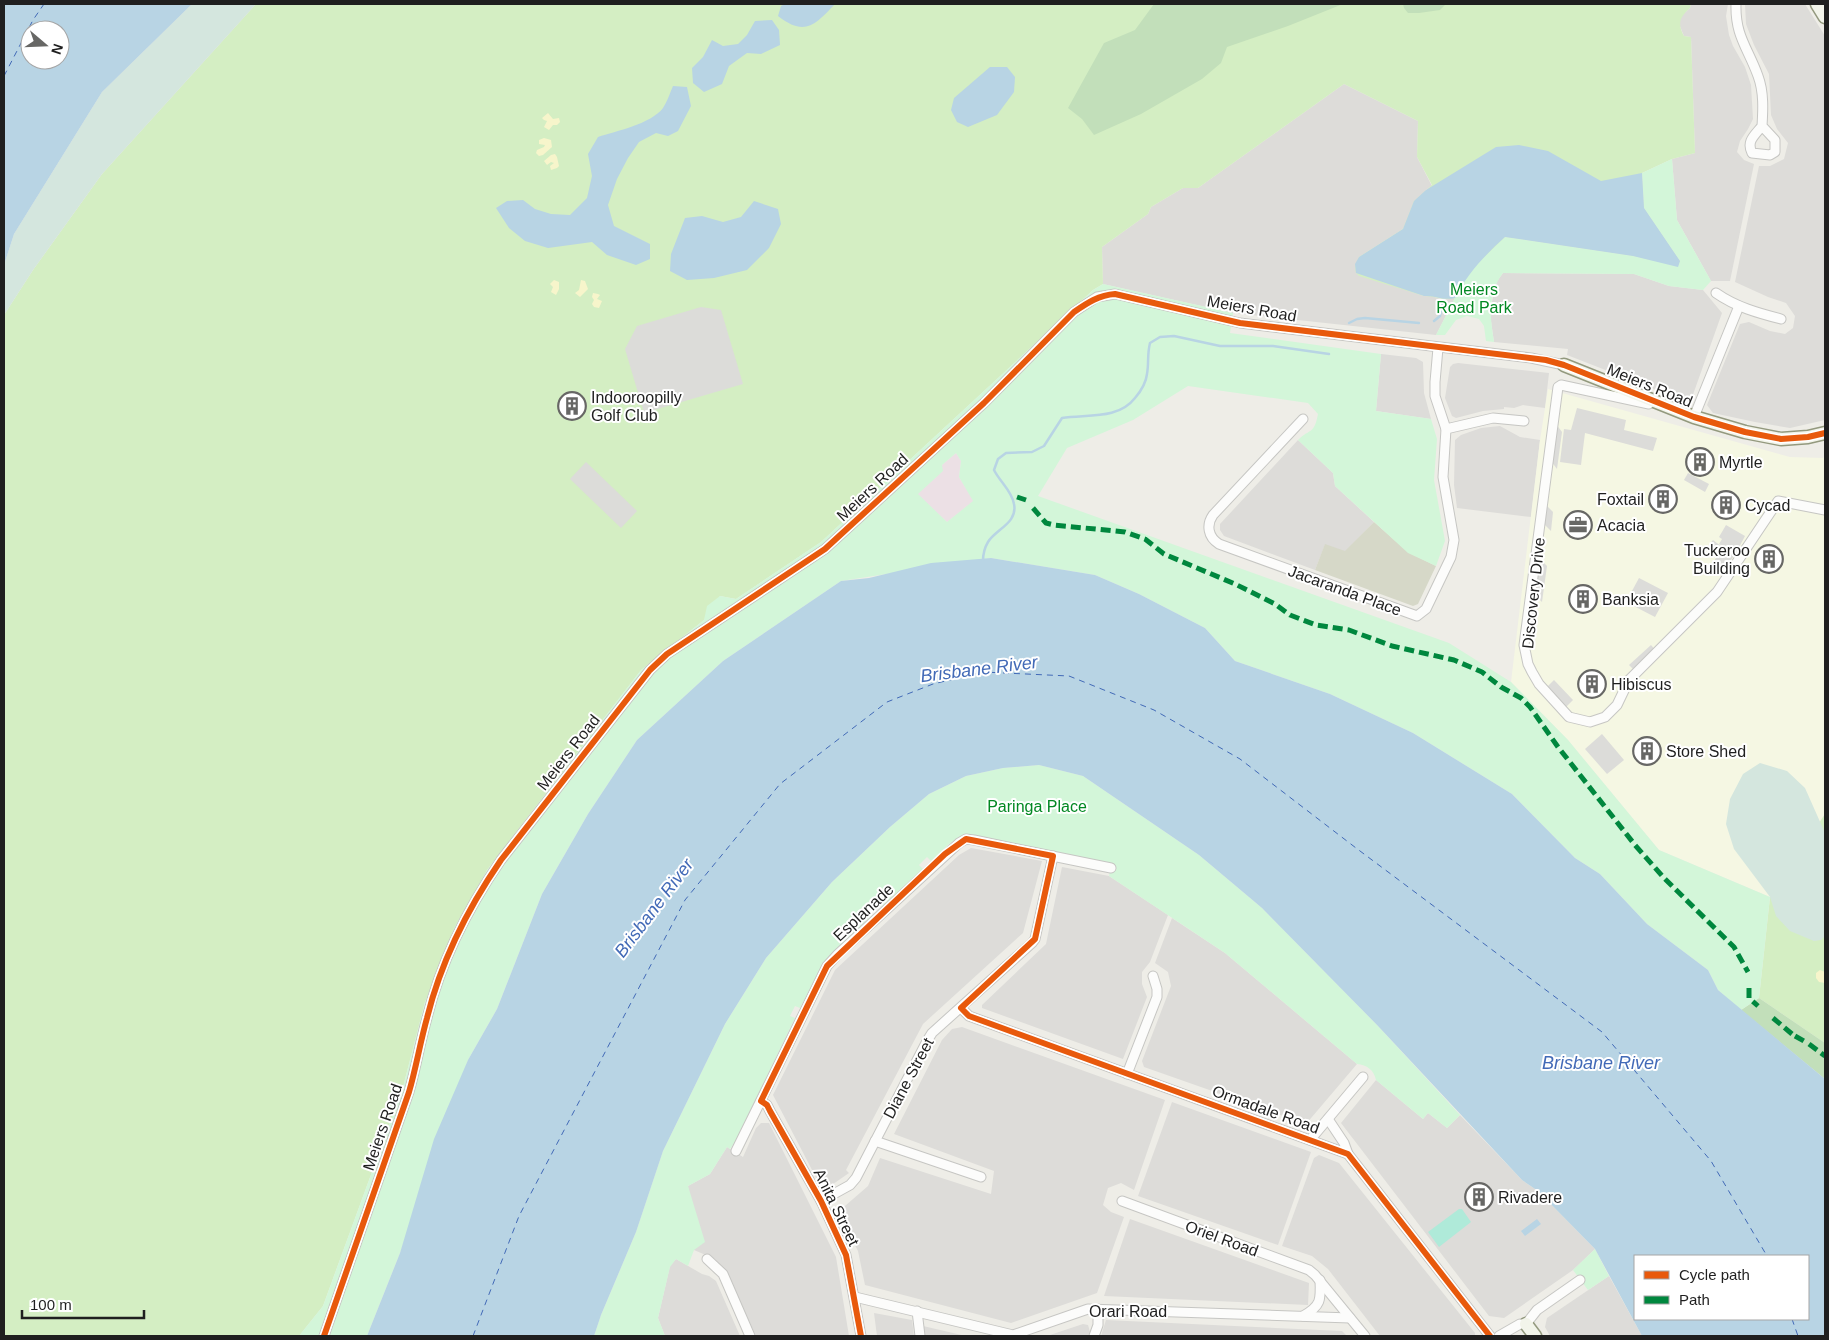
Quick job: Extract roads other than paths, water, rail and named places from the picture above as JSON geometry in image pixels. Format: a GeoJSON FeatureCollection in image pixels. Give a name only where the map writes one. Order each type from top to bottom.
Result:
{"type":"FeatureCollection","features":[{"type":"Feature","properties":{"kind":"street"},"geometry":{"type":"LineString","coordinates":[[1736,4],[1740,38],[1760,83],[1762,126]]}},
{"type":"Feature","properties":{"kind":"street"},"geometry":{"type":"LineString","coordinates":[[1817,4],[1825,17]]}},
{"type":"Feature","properties":{"kind":"street"},"geometry":{"type":"LineString","coordinates":[[1716,293],[1739,306],[1782,318]]}},
{"type":"Feature","properties":{"kind":"street","name":"Meiers Road"},"geometry":{"type":"LineString","coordinates":[[324,1336],[409,1092],[427,1018],[440,975],[457,934],[485,883],[501,860],[639,683],[668,654],[825,549],[984,403],[1074,312],[1098,298],[1115,294],[1240,324],[1531,358],[1564,365],[1694,417],[1746,432],[1780,439],[1808,437],[1825,433]]}},
{"type":"Feature","properties":{"kind":"street"},"geometry":{"type":"LineString","coordinates":[[1694,417],[1739,306]]}},
{"type":"Feature","properties":{"kind":"street","name":"Jacaranda Place"},"geometry":{"type":"LineString","coordinates":[[1303,419],[1213,515],[1209,525],[1210,534],[1219,544],[1418,616],[1426,609],[1454,548],[1454,535],[1443,477],[1446,429],[1435,396],[1438,348]]}},
{"type":"Feature","properties":{"kind":"street","name":"Discovery Drive"},"geometry":{"type":"LineString","coordinates":[[1671,408],[1561,385],[1558,387],[1524,645],[1528,664],[1539,684],[1569,717],[1590,722],[1605,717],[1617,705],[1629,680],[1717,592],[1778,500],[1825,510]]}},
{"type":"Feature","properties":{"kind":"street"},"geometry":{"type":"LineString","coordinates":[[1446,429],[1493,418],[1524,421]]}},
{"type":"Feature","properties":{"kind":"street","name":"Esplanade"},"geometry":{"type":"LineString","coordinates":[[736,1151],[827,966],[959,842],[966,839],[974,840],[1111,868]]}},
{"type":"Feature","properties":{"kind":"street","name":"Diane Street"},"geometry":{"type":"LineString","coordinates":[[821,1201],[850,1186],[856,1178],[932,1033],[1032,943],[1035,938],[1052,856]]}},
{"type":"Feature","properties":{"kind":"street"},"geometry":{"type":"LineString","coordinates":[[1127,1074],[1157,998],[1157,989],[1153,976]]}},
{"type":"Feature","properties":{"kind":"street","name":"Ormadale Road"},"geometry":{"type":"LineString","coordinates":[[961,1008],[969,1016],[1348,1154]]}},
{"type":"Feature","properties":{"kind":"street"},"geometry":{"type":"LineString","coordinates":[[1310,1140],[1363,1077]]}},
{"type":"Feature","properties":{"kind":"street","name":"Anita Street"},"geometry":{"type":"LineString","coordinates":[[761,1100],[767,1105],[821,1201],[846,1256],[861,1336]]}},
{"type":"Feature","properties":{"kind":"street","name":"Ormadale Road"},"geometry":{"type":"LineString","coordinates":[[1328,1119],[1344,1143],[1348,1154],[1490,1336]]}},
{"type":"Feature","properties":{"kind":"street"},"geometry":{"type":"LineString","coordinates":[[875,1141],[981,1177]]}},
{"type":"Feature","properties":{"kind":"street","name":"Oriel Road"},"geometry":{"type":"LineString","coordinates":[[1122,1201],[1309,1270],[1320,1280],[1365,1336]]}},
{"type":"Feature","properties":{"kind":"street"},"geometry":{"type":"LineString","coordinates":[[707,1259],[723,1274],[750,1336]]}},
{"type":"Feature","properties":{"kind":"street"},"geometry":{"type":"LineString","coordinates":[[1302,1316],[1314,1309],[1319,1302],[1320,1280]]}},
{"type":"Feature","properties":{"kind":"street"},"geometry":{"type":"LineString","coordinates":[[1526,1324],[1537,1310],[1580,1280]]}},
{"type":"Feature","properties":{"kind":"street","name":"Orari Road"},"geometry":{"type":"LineString","coordinates":[[855,1297],[1013,1335],[1088,1309],[1350,1318]]}},
{"type":"Feature","properties":{"kind":"street"},"geometry":{"type":"LineString","coordinates":[[1094,1336],[1098,1325],[1098,1309]]}},
{"type":"Feature","properties":{"kind":"street"},"geometry":{"type":"LineString","coordinates":[[916,1311],[920,1336]]}},
{"type":"Feature","properties":{"kind":"street"},"geometry":{"type":"LineString","coordinates":[[1498,1336],[1520,1324],[1526,1324]]}},
{"type":"Feature","properties":{"kind":"street"},"geometry":{"type":"LineString","coordinates":[[1526,1324],[1535,1336]]}},
{"type":"Feature","properties":{"kind":"water"},"geometry":{"type":"Polygon","coordinates":[[[4,4],[192,4],[102,92],[14,234],[4,265],[4,4]]]}},
{"type":"Feature","properties":{"kind":"water"},"geometry":{"type":"Polygon","coordinates":[[[785,4],[835,4],[815,23],[803,27],[795,26],[778,16],[781,6],[785,4]]]}},
{"type":"Feature","properties":{"kind":"water"},"geometry":{"type":"Polygon","coordinates":[[[772,20],[779,30],[780,45],[761,54],[747,53],[729,66],[722,84],[704,92],[693,83],[692,68],[703,57],[712,40],[723,46],[738,44],[747,35],[755,21],[772,20]]]}},
{"type":"Feature","properties":{"kind":"water"},"geometry":{"type":"Polygon","coordinates":[[[990,67],[1007,67],[1015,77],[1014,92],[997,115],[968,127],[957,122],[951,110],[954,98],[990,67]]]}},
{"type":"Feature","properties":{"kind":"water"},"geometry":{"type":"Polygon","coordinates":[[[673,86],[687,87],[691,106],[678,131],[668,136],[656,133],[639,142],[617,179],[608,205],[614,226],[650,244],[650,259],[636,265],[607,255],[592,242],[548,248],[525,241],[509,228],[496,208],[507,201],[523,200],[535,209],[551,214],[570,215],[587,198],[592,176],[588,154],[598,137],[642,123],[658,114],[663,108],[673,86]]]}},
{"type":"Feature","properties":{"kind":"water"},"geometry":{"type":"Polygon","coordinates":[[[1519,145],[1548,151],[1601,181],[1642,173],[1644,208],[1680,261],[1678,267],[1633,256],[1505,237],[1477,265],[1455,298],[1446,299],[1424,296],[1356,273],[1355,264],[1359,257],[1403,229],[1414,201],[1426,190],[1496,147],[1519,145]]]}},
{"type":"Feature","properties":{"kind":"water"},"geometry":{"type":"Polygon","coordinates":[[[754,201],[778,209],[781,224],[769,248],[747,270],[714,278],[687,280],[670,271],[671,254],[685,218],[702,216],[723,222],[741,217],[754,201]]]}},
{"type":"Feature","properties":{"kind":"water","name":"Brisbane River"},"geometry":{"type":"Polygon","coordinates":[[[991,558],[1095,575],[1139,594],[1205,628],[1235,661],[1330,694],[1413,733],[1512,794],[1575,858],[1600,874],[1647,924],[1708,970],[1718,990],[1825,1079],[1825,1336],[1642,1336],[1595,1249],[1538,1191],[1522,1180],[1378,1026],[1262,908],[1199,855],[1083,776],[1039,765],[1003,768],[966,776],[929,794],[890,827],[832,882],[766,958],[725,1024],[663,1151],[636,1232],[594,1336],[367,1336],[400,1253],[434,1139],[468,1060],[497,1009],[542,894],[588,814],[637,740],[723,661],[841,581],[869,578],[931,563],[991,558]]]}},
{"type":"Feature","properties":{"kind":"water"},"geometry":{"type":"Polygon","coordinates":[[[1537,1219],[1541,1224],[1525,1236],[1521,1231],[1537,1219]]]}},
{"type":"Feature","properties":{"kind":"waterway"},"geometry":{"type":"LineString","coordinates":[[1434,321],[1440,316],[1443,300]]}},
{"type":"Feature","properties":{"kind":"waterway"},"geometry":{"type":"LineString","coordinates":[[1349,323],[1365,318],[1419,323]]}},
{"type":"Feature","properties":{"kind":"waterway"},"geometry":{"type":"LineString","coordinates":[[983,561],[984,551],[988,542],[1010,521],[1014,511],[1013,499],[994,470],[998,459],[1006,453],[1032,452],[1044,446],[1062,418],[1102,415],[1120,410],[1128,405],[1139,393],[1146,381],[1150,343],[1160,337],[1174,336],[1220,346],[1273,346],[1329,354]]}},
{"type":"Feature","properties":{"kind":"place","name":"Indooroopilly Golf Club"},"geometry":{"type":"Point","coordinates":[572,406]}},
{"type":"Feature","properties":{"kind":"place","name":"Myrtle"},"geometry":{"type":"Point","coordinates":[1700,462]}},
{"type":"Feature","properties":{"kind":"place","name":"Foxtail"},"geometry":{"type":"Point","coordinates":[1663,499]}},
{"type":"Feature","properties":{"kind":"place","name":"Cycad"},"geometry":{"type":"Point","coordinates":[1726,505]}},
{"type":"Feature","properties":{"kind":"place","name":"Acacia"},"geometry":{"type":"Point","coordinates":[1578,525]}},
{"type":"Feature","properties":{"kind":"place","name":"Tuckeroo Building"},"geometry":{"type":"Point","coordinates":[1769,559]}},
{"type":"Feature","properties":{"kind":"place","name":"Banksia"},"geometry":{"type":"Point","coordinates":[1583,599]}},
{"type":"Feature","properties":{"kind":"place","name":"Hibiscus"},"geometry":{"type":"Point","coordinates":[1592,684]}},
{"type":"Feature","properties":{"kind":"place","name":"Store Shed"},"geometry":{"type":"Point","coordinates":[1647,751]}},
{"type":"Feature","properties":{"kind":"place","name":"Rivadere"},"geometry":{"type":"Point","coordinates":[1479,1197]}},
{"type":"Feature","properties":{"kind":"park label","name":"Meiers Road Park"},"geometry":{"type":"Point","coordinates":[1474,298]}},
{"type":"Feature","properties":{"kind":"park label","name":"Paringa Place"},"geometry":{"type":"Point","coordinates":[1037,806]}}]}
